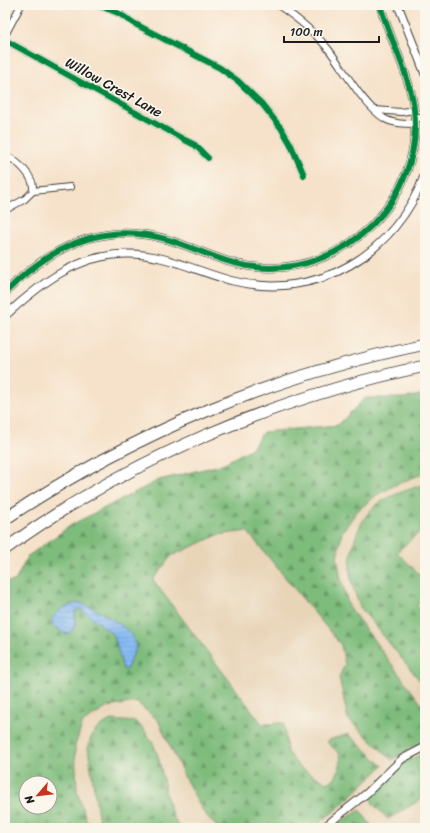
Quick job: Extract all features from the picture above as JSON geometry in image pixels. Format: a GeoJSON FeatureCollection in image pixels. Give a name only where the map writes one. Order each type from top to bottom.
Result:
{"type":"FeatureCollection","features":[{"type":"Feature","properties":{"kind":"highway"},"geometry":{"type":"LineString","coordinates":[[5,519],[92,465],[183,420],[255,391],[302,375],[367,357],[425,344]]}},
{"type":"Feature","properties":{"kind":"highway"},"geometry":{"type":"LineString","coordinates":[[5,549],[90,494],[152,460],[202,437],[265,412],[311,396],[364,380],[425,366]]}},
{"type":"Feature","properties":{"kind":"street"},"geometry":{"type":"LineString","coordinates":[[5,35],[21,5]]}},
{"type":"Feature","properties":{"kind":"street"},"geometry":{"type":"LineString","coordinates":[[98,5],[118,13],[136,25],[220,68],[249,90],[281,128],[290,143],[304,175]]}},
{"type":"Feature","properties":{"kind":"street"},"geometry":{"type":"LineString","coordinates":[[118,13],[122,5]]}},
{"type":"Feature","properties":{"kind":"street"},"geometry":{"type":"LineString","coordinates":[[278,5],[304,24],[318,37],[369,105],[386,120],[394,123],[415,121],[425,117]]}},
{"type":"Feature","properties":{"kind":"street"},"geometry":{"type":"LineString","coordinates":[[5,293],[36,264],[50,255],[67,246],[100,236],[119,234],[155,236],[232,262],[256,267],[297,265],[324,258],[346,247],[366,233],[392,202],[408,168],[415,121],[407,78],[380,5]]}},
{"type":"Feature","properties":{"kind":"street"},"geometry":{"type":"LineString","coordinates":[[398,5],[425,74]]}},
{"type":"Feature","properties":{"kind":"street","name":"Willow Crest Lane"},"geometry":{"type":"LineString","coordinates":[[5,40],[190,142],[208,158]]}},
{"type":"Feature","properties":{"kind":"street"},"geometry":{"type":"LineString","coordinates":[[375,110],[401,112],[414,110]]}},
{"type":"Feature","properties":{"kind":"street"},"geometry":{"type":"LineString","coordinates":[[5,155],[24,170],[32,182],[33,191]]}},
{"type":"Feature","properties":{"kind":"street"},"geometry":{"type":"LineString","coordinates":[[5,316],[39,286],[66,269],[96,259],[118,254],[138,254],[160,258],[233,281],[251,285],[279,286],[315,280],[344,269],[360,260],[386,238],[406,214],[425,174]]}},
{"type":"Feature","properties":{"kind":"street"},"geometry":{"type":"LineString","coordinates":[[5,210],[25,199],[33,191],[70,187]]}},
{"type":"Feature","properties":{"kind":"street"},"geometry":{"type":"LineString","coordinates":[[323,828],[367,794],[402,759],[425,747]]}},
{"type":"Feature","properties":{"kind":"shaded area"},"geometry":{"type":"Polygon","coordinates":[[[425,437],[425,828],[5,828],[5,670],[82,590],[425,437]]]}},
{"type":"Feature","properties":{"kind":"green space"},"geometry":{"type":"Polygon","coordinates":[[[425,394],[425,473],[399,483],[378,494],[357,511],[342,532],[337,557],[341,579],[349,607],[425,709],[425,743],[412,747],[392,760],[348,719],[339,677],[345,665],[341,645],[247,531],[218,535],[171,556],[153,580],[262,724],[284,723],[287,751],[299,767],[327,783],[335,779],[341,762],[340,754],[326,741],[348,734],[383,766],[339,807],[313,828],[218,828],[204,813],[185,778],[158,720],[136,702],[108,707],[83,722],[75,746],[77,791],[89,828],[5,828],[5,582],[15,581],[28,556],[73,524],[159,480],[221,465],[252,448],[263,432],[338,425],[365,398],[404,398],[425,394]]]}},
{"type":"Feature","properties":{"kind":"green space"},"geometry":{"type":"Polygon","coordinates":[[[425,484],[425,527],[397,552],[425,580],[425,595],[417,606],[425,614],[425,687],[360,607],[353,585],[350,564],[352,548],[358,531],[365,517],[370,511],[388,498],[403,491],[425,484]]]}},
{"type":"Feature","properties":{"kind":"green space"},"geometry":{"type":"Polygon","coordinates":[[[111,720],[136,722],[151,740],[159,759],[169,806],[179,828],[100,828],[88,748],[95,731],[111,720]]]}},
{"type":"Feature","properties":{"kind":"green space"},"geometry":{"type":"Polygon","coordinates":[[[425,752],[425,797],[388,819],[373,804],[371,797],[402,764],[425,752]]]}},
{"type":"Feature","properties":{"kind":"green space"},"geometry":{"type":"Polygon","coordinates":[[[360,810],[373,828],[332,828],[333,827],[360,810]]]}},
{"type":"Feature","properties":{"kind":"water"},"geometry":{"type":"Polygon","coordinates":[[[79,603],[108,616],[132,636],[136,648],[126,670],[123,669],[114,635],[81,609],[75,611],[75,625],[71,632],[65,634],[54,626],[51,620],[57,613],[70,605],[79,603]]]}},
{"type":"Feature","properties":{"kind":"cycle path"},"geometry":{"type":"LineString","coordinates":[[98,5],[118,13],[137,25],[220,68],[238,81],[262,104],[281,128],[290,143],[304,175]]}},
{"type":"Feature","properties":{"kind":"cycle path"},"geometry":{"type":"LineString","coordinates":[[5,293],[40,262],[79,242],[100,236],[122,233],[145,235],[169,240],[233,263],[255,267],[288,267],[319,259],[347,245],[372,225],[392,201],[406,173],[414,142],[414,109],[412,95],[380,5]]}},
{"type":"Feature","properties":{"kind":"cycle path"},"geometry":{"type":"LineString","coordinates":[[5,40],[195,145],[208,158]]}}]}
